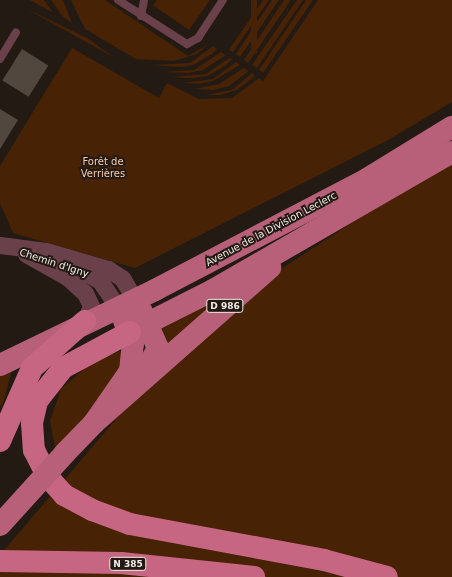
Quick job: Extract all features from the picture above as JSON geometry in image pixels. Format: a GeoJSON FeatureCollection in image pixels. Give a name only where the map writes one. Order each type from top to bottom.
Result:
{"type":"FeatureCollection","features":[{"type":"Feature","properties":{"kind":"highway"},"geometry":{"type":"LineString","coordinates":[[0,440],[32,368],[85,321]]}},
{"type":"Feature","properties":{"kind":"highway"},"geometry":{"type":"LineString","coordinates":[[139,327],[63,368],[37,401],[32,423],[34,450],[48,477],[64,495],[92,510],[130,524],[324,560],[387,577]]}},
{"type":"Feature","properties":{"kind":"highway","name":"N 385"},"geometry":{"type":"LineString","coordinates":[[0,561],[121,563],[254,577]]}},
{"type":"Feature","properties":{"kind":"main road","name":"Avenue de la Division Leclerc"},"geometry":{"type":"LineString","coordinates":[[0,364],[126,302],[367,179],[452,127]]}},
{"type":"Feature","properties":{"kind":"main road"},"geometry":{"type":"LineString","coordinates":[[139,327],[329,223],[452,152]]}},
{"type":"Feature","properties":{"kind":"main road","name":"D 986"},"geometry":{"type":"LineString","coordinates":[[0,525],[94,423],[127,396],[260,276],[329,223]]}},
{"type":"Feature","properties":{"kind":"main road"},"geometry":{"type":"LineString","coordinates":[[126,302],[139,327],[157,341],[156,354],[127,396]]}},
{"type":"Feature","properties":{"kind":"main road"},"geometry":{"type":"LineString","coordinates":[[94,423],[130,371],[139,327]]}},
{"type":"Feature","properties":{"kind":"street"},"geometry":{"type":"LineString","coordinates":[[0,245],[46,251],[108,269],[122,278],[126,302]]}},
{"type":"Feature","properties":{"kind":"street","name":"Chemin d'Igny"},"geometry":{"type":"LineString","coordinates":[[0,245],[93,275],[126,302]]}},
{"type":"Feature","properties":{"kind":"street"},"geometry":{"type":"LineString","coordinates":[[20,251],[51,266],[85,293],[91,306],[85,321]]}},
{"type":"Feature","properties":{"kind":"lane"},"geometry":{"type":"LineString","coordinates":[[118,0],[178,42],[194,42],[224,0]]}},
{"type":"Feature","properties":{"kind":"lane"},"geometry":{"type":"LineString","coordinates":[[141,16],[144,0]]}},
{"type":"Feature","properties":{"kind":"lane"},"geometry":{"type":"LineString","coordinates":[[0,59],[16,32]]}},
{"type":"Feature","properties":{"kind":"green space"},"geometry":{"type":"Polygon","coordinates":[[[30,0],[44,0],[52,11],[50,11],[30,0]]]}},
{"type":"Feature","properties":{"kind":"green space"},"geometry":{"type":"Polygon","coordinates":[[[51,0],[63,0],[72,23],[63,17],[51,0]]]}},
{"type":"Feature","properties":{"kind":"green space"},"geometry":{"type":"Polygon","coordinates":[[[71,0],[105,0],[188,56],[209,44],[197,54],[174,61],[136,59],[85,29],[71,0]]]}},
{"type":"Feature","properties":{"kind":"green space"},"geometry":{"type":"Polygon","coordinates":[[[157,0],[210,0],[189,30],[153,5],[157,0]]]}},
{"type":"Feature","properties":{"kind":"green space"},"geometry":{"type":"Polygon","coordinates":[[[251,0],[257,0],[257,53],[251,53],[251,0]]]}},
{"type":"Feature","properties":{"kind":"green space"},"geometry":{"type":"Polygon","coordinates":[[[263,0],[269,0],[233,52],[229,50],[263,0]]]}},
{"type":"Feature","properties":{"kind":"green space"},"geometry":{"type":"Polygon","coordinates":[[[272,0],[279,0],[240,57],[236,54],[272,0]]]}},
{"type":"Feature","properties":{"kind":"green space"},"geometry":{"type":"Polygon","coordinates":[[[284,0],[291,0],[248,63],[244,60],[284,0]]]}},
{"type":"Feature","properties":{"kind":"green space"},"geometry":{"type":"Polygon","coordinates":[[[297,0],[303,0],[257,68],[252,65],[297,0]]]}},
{"type":"Feature","properties":{"kind":"green space"},"geometry":{"type":"Polygon","coordinates":[[[306,0],[313,0],[263,73],[259,70],[306,0]]]}},
{"type":"Feature","properties":{"kind":"green space","name":"Forêt de Verrières"},"geometry":{"type":"Polygon","coordinates":[[[318,0],[452,0],[452,102],[388,140],[135,268],[13,233],[0,203],[0,166],[72,48],[159,98],[167,83],[199,99],[232,98],[259,78],[263,81],[318,0]]]}},
{"type":"Feature","properties":{"kind":"green space"},"geometry":{"type":"Polygon","coordinates":[[[25,8],[87,38],[115,58],[25,8]]]}},
{"type":"Feature","properties":{"kind":"green space"},"geometry":{"type":"Polygon","coordinates":[[[213,46],[217,49],[212,54],[193,65],[181,67],[152,65],[190,63],[213,46]]]}},
{"type":"Feature","properties":{"kind":"green space"},"geometry":{"type":"Polygon","coordinates":[[[221,52],[226,55],[203,70],[188,73],[163,72],[194,70],[221,52]]]}},
{"type":"Feature","properties":{"kind":"green space"},"geometry":{"type":"Polygon","coordinates":[[[229,58],[232,59],[225,66],[207,76],[193,78],[173,77],[206,74],[229,58]]]}},
{"type":"Feature","properties":{"kind":"green space"},"geometry":{"type":"Polygon","coordinates":[[[236,62],[240,65],[213,81],[199,84],[183,83],[213,79],[236,62]]]}},
{"type":"Feature","properties":{"kind":"green space"},"geometry":{"type":"Polygon","coordinates":[[[244,68],[248,71],[229,86],[213,90],[194,89],[219,84],[244,68]]]}},
{"type":"Feature","properties":{"kind":"green space"},"geometry":{"type":"Polygon","coordinates":[[[252,73],[255,76],[237,90],[221,95],[206,95],[232,90],[252,73]]]}},
{"type":"Feature","properties":{"kind":"green space"},"geometry":{"type":"Polygon","coordinates":[[[452,162],[452,577],[0,577],[0,555],[152,377],[278,271],[402,190],[452,162]]]}},
{"type":"Feature","properties":{"kind":"green space"},"geometry":{"type":"Polygon","coordinates":[[[269,261],[171,349],[160,324],[269,261]]]}},
{"type":"Feature","properties":{"kind":"green space"},"geometry":{"type":"Polygon","coordinates":[[[120,351],[125,357],[117,379],[64,442],[55,447],[50,421],[61,389],[92,362],[120,351]]]}},
{"type":"Feature","properties":{"kind":"green space"},"geometry":{"type":"Polygon","coordinates":[[[12,370],[4,400],[0,409],[0,376],[12,370]]]}},
{"type":"Feature","properties":{"kind":"building"},"geometry":{"type":"Polygon","coordinates":[[[22,49],[48,65],[29,97],[2,80],[22,49]]]}},
{"type":"Feature","properties":{"kind":"building"},"geometry":{"type":"Polygon","coordinates":[[[0,109],[18,120],[0,149],[0,109]]]}}]}
